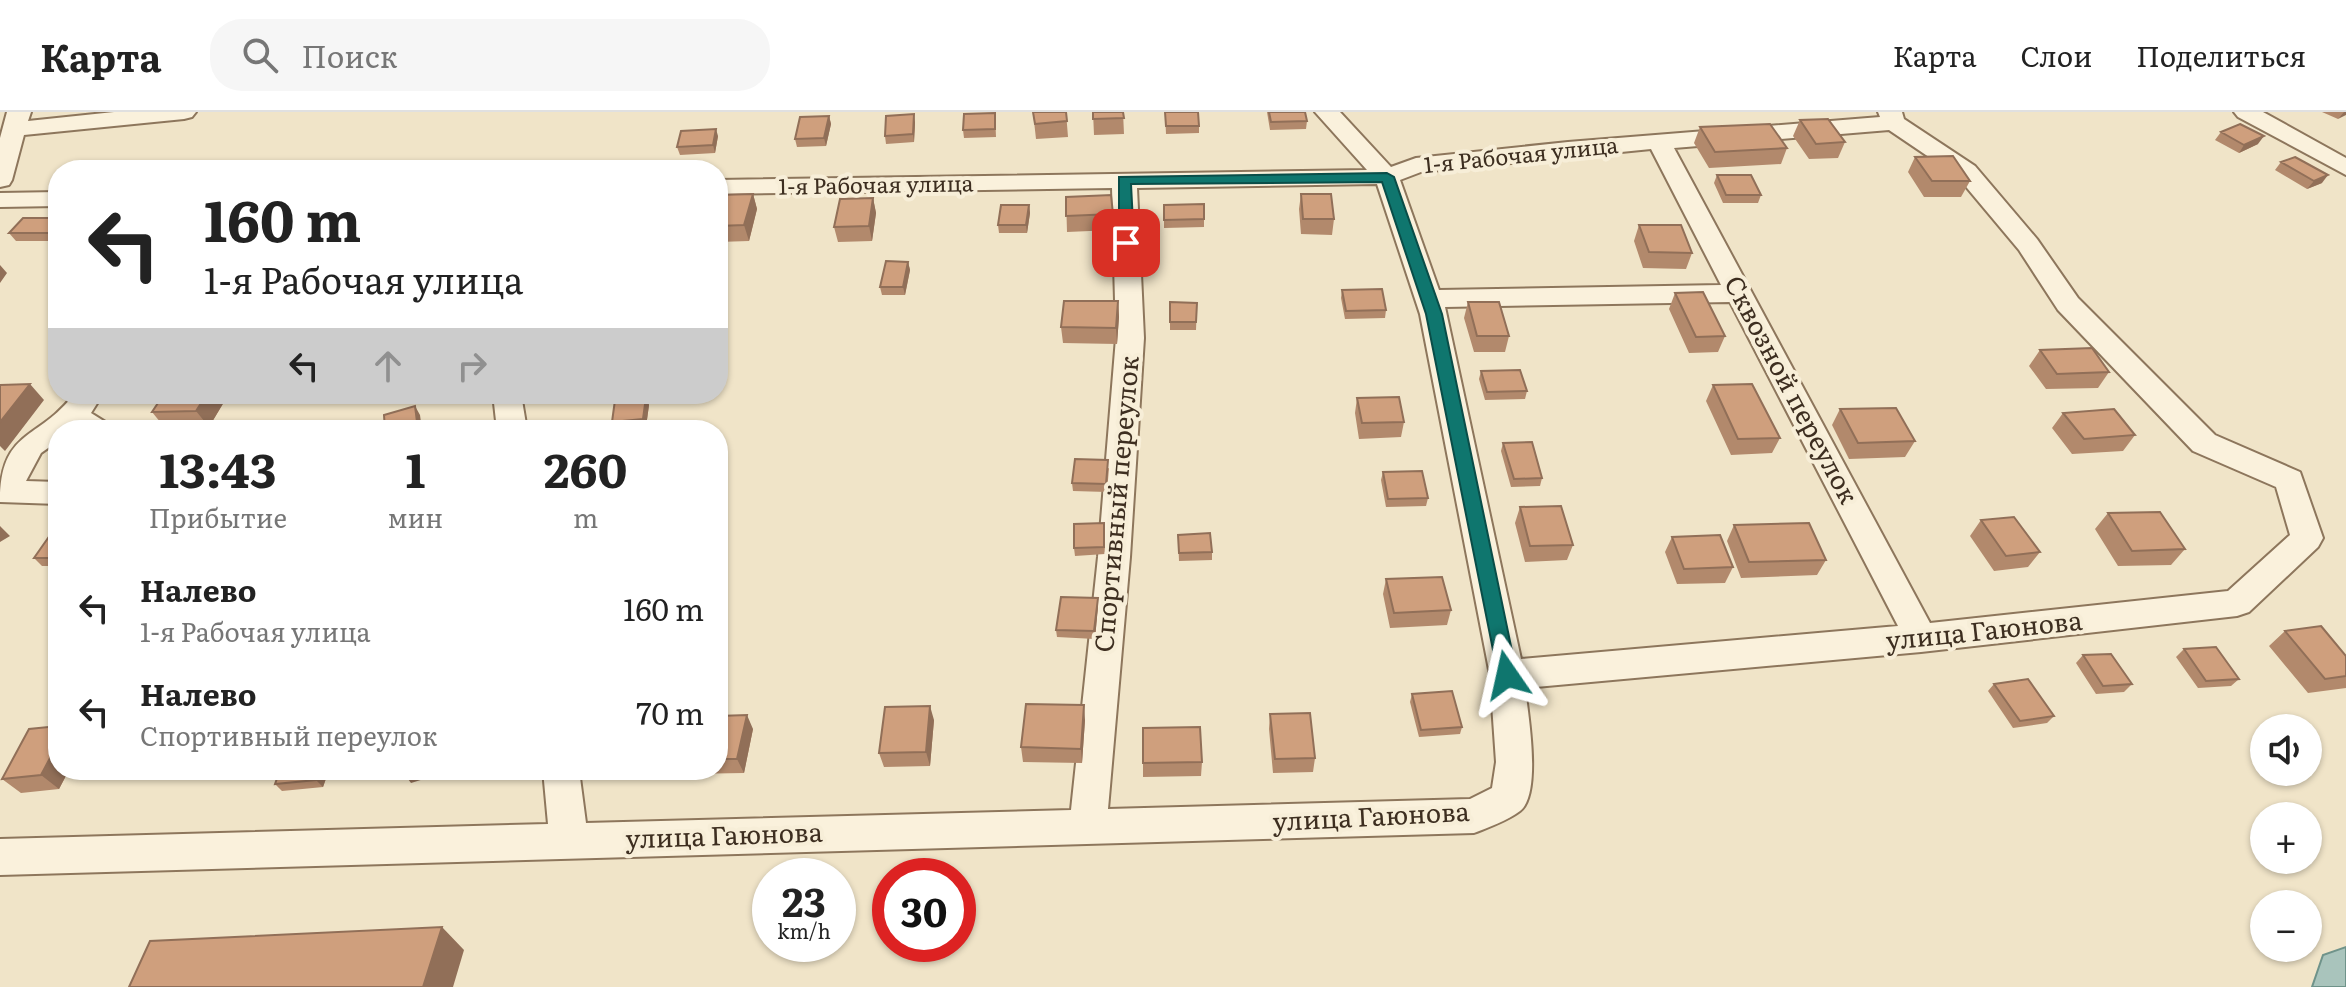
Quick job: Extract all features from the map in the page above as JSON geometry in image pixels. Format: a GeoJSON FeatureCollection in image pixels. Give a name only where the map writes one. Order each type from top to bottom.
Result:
{"type":"FeatureCollection","features":[{"type":"Feature","properties":{"kind":"street"},"geometry":{"type":"LineString","coordinates":[[0,180],[17,121],[184,112]]}},
{"type":"Feature","properties":{"kind":"street"},"geometry":{"type":"LineString","coordinates":[[1327,112],[1387,177],[1429,299],[1507,675]]}},
{"type":"Feature","properties":{"kind":"street"},"geometry":{"type":"LineString","coordinates":[[2246,112],[2346,168]]}},
{"type":"Feature","properties":{"kind":"street","name":"1-я Рабочая улица"},"geometry":{"type":"LineString","coordinates":[[728,187],[1387,177],[1416,165],[1892,118]]}},
{"type":"Feature","properties":{"kind":"street","name":"улица Гаюнова"},"geometry":{"type":"LineString","coordinates":[[0,857],[1474,816],[1509,798],[1514,762],[1507,675],[1921,638],[2237,603],[2307,538],[2289,480],[2204,443],[2068,304],[2028,245],[1966,171],[1892,118]]}},
{"type":"Feature","properties":{"kind":"street","name":"Сквозной переулок"},"geometry":{"type":"LineString","coordinates":[[1660,143],[1921,638]]}},
{"type":"Feature","properties":{"kind":"street","name":"Спортивный переулок"},"geometry":{"type":"LineString","coordinates":[[1088,827],[1114,557],[1130,338],[1124,180]]}},
{"type":"Feature","properties":{"kind":"street"},"geometry":{"type":"LineString","coordinates":[[0,200],[48,199]]}},
{"type":"Feature","properties":{"kind":"street"},"geometry":{"type":"LineString","coordinates":[[1429,299],[1740,293]]}},
{"type":"Feature","properties":{"kind":"street"},"geometry":{"type":"LineString","coordinates":[[48,435],[30,446],[5,492],[48,493]]}},
{"type":"Feature","properties":{"kind":"street"},"geometry":{"type":"LineString","coordinates":[[562,780],[569,841]]}},
{"type":"Feature","properties":{"kind":"water"},"geometry":{"type":"Polygon","coordinates":[[[2346,947],[2346,987],[2312,987],[2323,955],[2346,947]]]}},
{"type":"Feature","properties":{"kind":"building"},"geometry":{"type":"Polygon","coordinates":[[[1033,112],[1066,112],[1067,121],[1035,124],[1033,112]]]}},
{"type":"Feature","properties":{"kind":"building"},"geometry":{"type":"Polygon","coordinates":[[[1093,112],[1123,112],[1124,118],[1093,119],[1093,112]]]}},
{"type":"Feature","properties":{"kind":"building"},"geometry":{"type":"Polygon","coordinates":[[[1165,112],[1198,112],[1199,126],[1166,126],[1165,112]]]}},
{"type":"Feature","properties":{"kind":"building"},"geometry":{"type":"Polygon","coordinates":[[[1269,112],[1305,112],[1307,121],[1271,122],[1269,112]]]}},
{"type":"Feature","properties":{"kind":"building"},"geometry":{"type":"Polygon","coordinates":[[[995,113],[995,129],[963,130],[964,114],[995,113]]]}},
{"type":"Feature","properties":{"kind":"building"},"geometry":{"type":"Polygon","coordinates":[[[914,114],[913,134],[885,136],[886,116],[914,114]]]}},
{"type":"Feature","properties":{"kind":"building"},"geometry":{"type":"Polygon","coordinates":[[[829,116],[824,138],[795,139],[800,117],[829,116]]]}},
{"type":"Feature","properties":{"kind":"building"},"geometry":{"type":"Polygon","coordinates":[[[1828,119],[1845,142],[1816,144],[1800,120],[1828,119]]]}},
{"type":"Feature","properties":{"kind":"building"},"geometry":{"type":"Polygon","coordinates":[[[1770,124],[1787,148],[1715,152],[1700,127],[1770,124]]]}},
{"type":"Feature","properties":{"kind":"building"},"geometry":{"type":"Polygon","coordinates":[[[2240,124],[2264,136],[2244,145],[2221,132],[2240,124]]]}},
{"type":"Feature","properties":{"kind":"building"},"geometry":{"type":"Polygon","coordinates":[[[716,129],[713,145],[677,147],[681,131],[716,129]]]}},
{"type":"Feature","properties":{"kind":"building"},"geometry":{"type":"Polygon","coordinates":[[[1953,156],[1970,181],[1932,181],[1915,157],[1953,156]]]}},
{"type":"Feature","properties":{"kind":"building"},"geometry":{"type":"Polygon","coordinates":[[[2295,157],[2328,175],[2314,181],[2281,162],[2295,157]]]}},
{"type":"Feature","properties":{"kind":"building"},"geometry":{"type":"Polygon","coordinates":[[[1717,175],[1751,175],[1761,195],[1726,195],[1717,175]]]}},
{"type":"Feature","properties":{"kind":"building"},"geometry":{"type":"Polygon","coordinates":[[[753,194],[744,225],[728,226],[728,195],[753,194]]]}},
{"type":"Feature","properties":{"kind":"building"},"geometry":{"type":"Polygon","coordinates":[[[1301,194],[1331,194],[1334,219],[1303,219],[1301,194]]]}},
{"type":"Feature","properties":{"kind":"building"},"geometry":{"type":"Polygon","coordinates":[[[1111,195],[1113,214],[1066,216],[1066,197],[1111,195]]]}},
{"type":"Feature","properties":{"kind":"building"},"geometry":{"type":"Polygon","coordinates":[[[873,198],[869,226],[834,227],[840,199],[873,198]]]}},
{"type":"Feature","properties":{"kind":"building"},"geometry":{"type":"Polygon","coordinates":[[[1204,204],[1204,219],[1164,220],[1164,205],[1204,204]]]}},
{"type":"Feature","properties":{"kind":"building"},"geometry":{"type":"Polygon","coordinates":[[[1001,205],[1029,205],[1026,225],[998,225],[1001,205]]]}},
{"type":"Feature","properties":{"kind":"building"},"geometry":{"type":"Polygon","coordinates":[[[23,218],[48,218],[48,233],[9,233],[23,218]]]}},
{"type":"Feature","properties":{"kind":"building"},"geometry":{"type":"Polygon","coordinates":[[[1639,225],[1681,225],[1692,253],[1649,252],[1639,225]]]}},
{"type":"Feature","properties":{"kind":"building"},"geometry":{"type":"Polygon","coordinates":[[[886,261],[908,262],[903,287],[880,287],[886,261]]]}},
{"type":"Feature","properties":{"kind":"building"},"geometry":{"type":"Polygon","coordinates":[[[1382,289],[1386,310],[1346,311],[1342,290],[1382,289]]]}},
{"type":"Feature","properties":{"kind":"building"},"geometry":{"type":"Polygon","coordinates":[[[1703,292],[1725,336],[1696,337],[1675,293],[1703,292]]]}},
{"type":"Feature","properties":{"kind":"building"},"geometry":{"type":"Polygon","coordinates":[[[1064,301],[1118,301],[1116,328],[1061,327],[1064,301]]]}},
{"type":"Feature","properties":{"kind":"building"},"geometry":{"type":"Polygon","coordinates":[[[1170,302],[1197,303],[1196,322],[1170,322],[1170,302]]]}},
{"type":"Feature","properties":{"kind":"building"},"geometry":{"type":"Polygon","coordinates":[[[1468,302],[1499,302],[1509,336],[1477,336],[1468,302]]]}},
{"type":"Feature","properties":{"kind":"building"},"geometry":{"type":"Polygon","coordinates":[[[2092,348],[2109,372],[2057,374],[2040,350],[2092,348]]]}},
{"type":"Feature","properties":{"kind":"building"},"geometry":{"type":"Polygon","coordinates":[[[1520,370],[1527,391],[1487,392],[1481,371],[1520,370]]]}},
{"type":"Feature","properties":{"kind":"building"},"geometry":{"type":"Polygon","coordinates":[[[30,384],[0,422],[0,385],[30,384]]]}},
{"type":"Feature","properties":{"kind":"building"},"geometry":{"type":"Polygon","coordinates":[[[1752,384],[1780,438],[1738,439],[1713,385],[1752,384]]]}},
{"type":"Feature","properties":{"kind":"building"},"geometry":{"type":"Polygon","coordinates":[[[1399,397],[1404,422],[1362,423],[1357,398],[1399,397]]]}},
{"type":"Feature","properties":{"kind":"building"},"geometry":{"type":"Polygon","coordinates":[[[157,404],[201,404],[196,411],[152,412],[157,404]]]}},
{"type":"Feature","properties":{"kind":"building"},"geometry":{"type":"Polygon","coordinates":[[[614,404],[645,404],[643,419],[612,420],[614,404]]]}},
{"type":"Feature","properties":{"kind":"building"},"geometry":{"type":"Polygon","coordinates":[[[415,406],[417,420],[384,420],[384,415],[415,406]]]}},
{"type":"Feature","properties":{"kind":"building"},"geometry":{"type":"Polygon","coordinates":[[[1896,408],[1915,441],[1858,443],[1840,409],[1896,408]]]}},
{"type":"Feature","properties":{"kind":"building"},"geometry":{"type":"Polygon","coordinates":[[[2114,409],[2135,435],[2084,439],[2063,413],[2114,409]]]}},
{"type":"Feature","properties":{"kind":"building"},"geometry":{"type":"Polygon","coordinates":[[[1532,442],[1542,478],[1514,479],[1503,443],[1532,442]]]}},
{"type":"Feature","properties":{"kind":"building"},"geometry":{"type":"Polygon","coordinates":[[[1075,459],[1108,460],[1106,484],[1072,483],[1075,459]]]}},
{"type":"Feature","properties":{"kind":"building"},"geometry":{"type":"Polygon","coordinates":[[[1422,471],[1428,498],[1388,499],[1383,472],[1422,471]]]}},
{"type":"Feature","properties":{"kind":"building"},"geometry":{"type":"Polygon","coordinates":[[[1561,506],[1573,545],[1530,546],[1520,507],[1561,506]]]}},
{"type":"Feature","properties":{"kind":"building"},"geometry":{"type":"Polygon","coordinates":[[[2160,512],[2185,549],[2132,551],[2108,513],[2160,512]]]}},
{"type":"Feature","properties":{"kind":"building"},"geometry":{"type":"Polygon","coordinates":[[[2014,517],[2040,552],[2006,556],[1981,520],[2014,517]]]}},
{"type":"Feature","properties":{"kind":"building"},"geometry":{"type":"Polygon","coordinates":[[[1104,523],[1104,547],[1074,548],[1074,524],[1104,523]]]}},
{"type":"Feature","properties":{"kind":"building"},"geometry":{"type":"Polygon","coordinates":[[[1809,523],[1826,560],[1749,562],[1734,525],[1809,523]]]}},
{"type":"Feature","properties":{"kind":"building"},"geometry":{"type":"Polygon","coordinates":[[[1210,533],[1212,552],[1179,553],[1178,535],[1210,533]]]}},
{"type":"Feature","properties":{"kind":"building"},"geometry":{"type":"Polygon","coordinates":[[[1720,535],[1733,567],[1684,569],[1672,537],[1720,535]]]}},
{"type":"Feature","properties":{"kind":"building"},"geometry":{"type":"Polygon","coordinates":[[[48,538],[48,558],[34,558],[48,538]]]}},
{"type":"Feature","properties":{"kind":"building"},"geometry":{"type":"Polygon","coordinates":[[[1442,577],[1451,610],[1394,613],[1386,579],[1442,577]]]}},
{"type":"Feature","properties":{"kind":"building"},"geometry":{"type":"Polygon","coordinates":[[[1061,597],[1098,598],[1094,631],[1056,630],[1061,597]]]}},
{"type":"Feature","properties":{"kind":"building"},"geometry":{"type":"Polygon","coordinates":[[[2321,626],[2346,656],[2346,676],[2325,679],[2285,631],[2321,626]]]}},
{"type":"Feature","properties":{"kind":"building"},"geometry":{"type":"Polygon","coordinates":[[[2216,647],[2239,679],[2206,681],[2184,649],[2216,647]]]}},
{"type":"Feature","properties":{"kind":"building"},"geometry":{"type":"Polygon","coordinates":[[[2111,654],[2132,684],[2103,686],[2083,655],[2111,654]]]}},
{"type":"Feature","properties":{"kind":"building"},"geometry":{"type":"Polygon","coordinates":[[[2028,679],[2054,716],[2020,721],[1994,684],[2028,679]]]}},
{"type":"Feature","properties":{"kind":"building"},"geometry":{"type":"Polygon","coordinates":[[[1452,691],[1462,727],[1421,730],[1412,694],[1452,691]]]}},
{"type":"Feature","properties":{"kind":"building"},"geometry":{"type":"Polygon","coordinates":[[[1026,704],[1084,705],[1081,749],[1021,747],[1026,704]]]}},
{"type":"Feature","properties":{"kind":"building"},"geometry":{"type":"Polygon","coordinates":[[[930,706],[926,752],[879,753],[885,707],[930,706]]]}},
{"type":"Feature","properties":{"kind":"building"},"geometry":{"type":"Polygon","coordinates":[[[1310,713],[1315,758],[1275,759],[1270,714],[1310,713]]]}},
{"type":"Feature","properties":{"kind":"building"},"geometry":{"type":"Polygon","coordinates":[[[747,715],[737,759],[728,759],[728,716],[747,715]]]}},
{"type":"Feature","properties":{"kind":"building"},"geometry":{"type":"Polygon","coordinates":[[[48,727],[48,762],[41,775],[2,779],[29,729],[48,727]]]}},
{"type":"Feature","properties":{"kind":"building"},"geometry":{"type":"Polygon","coordinates":[[[1200,727],[1202,762],[1143,763],[1143,728],[1200,727]]]}},
{"type":"Feature","properties":{"kind":"building"},"geometry":{"type":"Polygon","coordinates":[[[276,780],[316,780],[275,784],[276,780]]]}},
{"type":"Feature","properties":{"kind":"building"},"geometry":{"type":"Polygon","coordinates":[[[442,927],[423,987],[129,987],[150,941],[442,927]]]}},
{"type":"Feature","properties":{"kind":"route"},"geometry":{"type":"LineString","coordinates":[[1126,243],[1124,180],[1387,177],[1434,314],[1507,675]]}}]}
